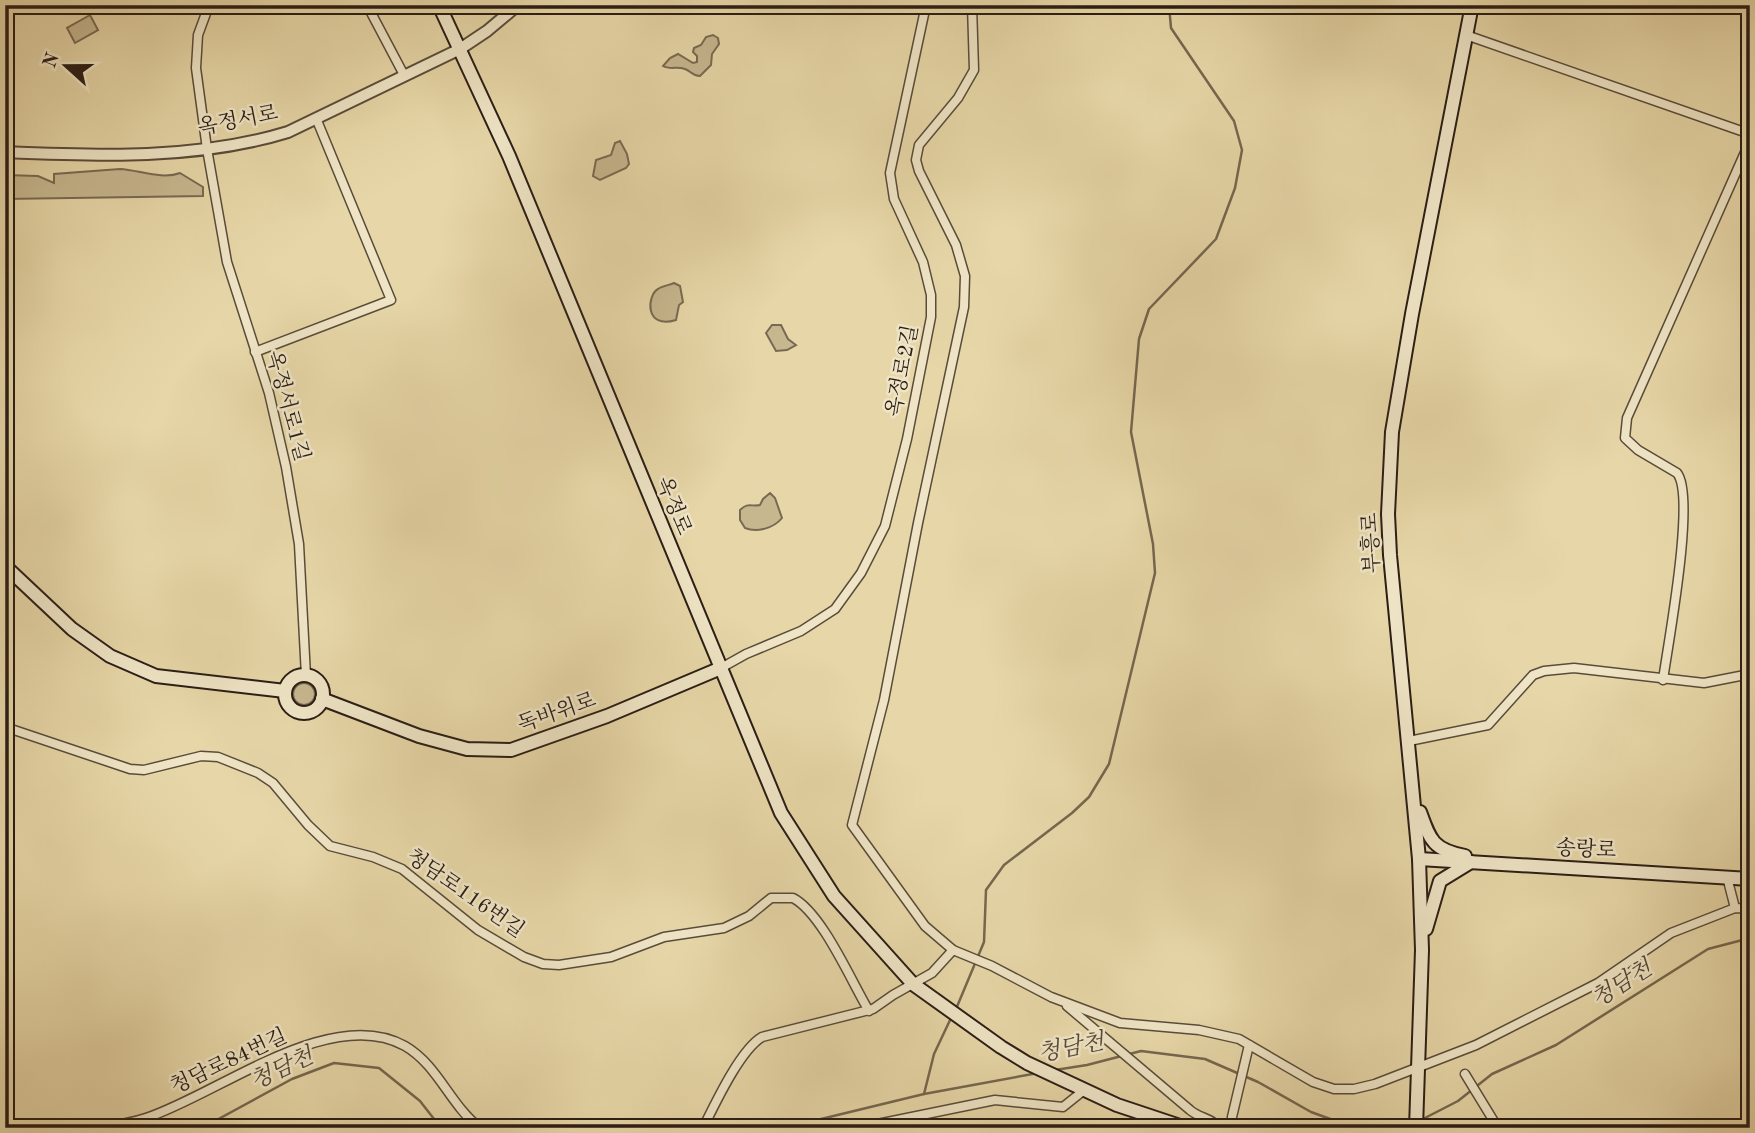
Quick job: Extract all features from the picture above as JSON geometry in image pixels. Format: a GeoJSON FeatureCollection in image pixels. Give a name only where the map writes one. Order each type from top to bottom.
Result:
{"type":"FeatureCollection","features":[{"type":"Feature","properties":{"kind":"main road","name":"옥정로"},"geometry":{"type":"LineString","coordinates":[[439,5],[509,156],[781,813],[834,897],[917,987],[1027,1063],[1079,1089]]}},
{"type":"Feature","properties":{"kind":"main road","name":"부흥로"},"geometry":{"type":"LineString","coordinates":[[1417,1127],[1422,950],[1419,859],[1390,555],[1388,514],[1392,432],[1472,5]]}},
{"type":"Feature","properties":{"kind":"main road"},"geometry":{"type":"LineString","coordinates":[[5,566],[72,629],[110,656],[156,676],[285,691]]}},
{"type":"Feature","properties":{"kind":"main road","name":"독바위로"},"geometry":{"type":"LineString","coordinates":[[322,699],[419,736],[467,749],[511,750],[607,716],[721,668]]}},
{"type":"Feature","properties":{"kind":"main road"},"geometry":{"type":"LineString","coordinates":[[306,676],[321,686],[322,699],[319,705],[309,712],[297,712],[288,704],[285,691],[295,678],[306,676]]}},
{"type":"Feature","properties":{"kind":"main road"},"geometry":{"type":"LineString","coordinates":[[1414,795],[1431,840],[1438,848],[1451,854],[1506,864]]}},
{"type":"Feature","properties":{"kind":"main road","name":"송랑로"},"geometry":{"type":"LineString","coordinates":[[1419,859],[1750,879]]}},
{"type":"Feature","properties":{"kind":"main road"},"geometry":{"type":"LineString","coordinates":[[1422,950],[1440,881],[1471,862]]}},
{"type":"Feature","properties":{"kind":"main road"},"geometry":{"type":"LineString","coordinates":[[1079,1089],[1186,1128]]}},
{"type":"Feature","properties":{"kind":"street","name":"옥정서로1길"},"geometry":{"type":"LineString","coordinates":[[209,5],[198,35],[196,68],[207,149],[227,262],[269,393],[286,467],[299,544],[306,676]]}},
{"type":"Feature","properties":{"kind":"street"},"geometry":{"type":"LineString","coordinates":[[368,5],[404,75]]}},
{"type":"Feature","properties":{"kind":"street","name":"옥정서로"},"geometry":{"type":"LineString","coordinates":[[5,152],[127,155],[207,149],[269,138],[288,132],[460,50],[496,25],[518,5]]}},
{"type":"Feature","properties":{"kind":"street","name":"옥정로2길"},"geometry":{"type":"LineString","coordinates":[[721,668],[746,654],[802,631],[835,608],[861,573],[885,526],[907,439],[931,317],[931,295],[923,261],[894,199],[890,173],[926,5]]}},
{"type":"Feature","properties":{"kind":"street"},"geometry":{"type":"LineString","coordinates":[[972,5],[974,70],[958,99],[919,145],[916,160],[956,245],[965,276],[964,307],[884,700],[852,825],[925,926],[957,951],[1061,1001],[1120,1023],[1199,1030],[1239,1039],[1249,1049],[1313,1083],[1334,1089],[1354,1089],[1375,1084],[1476,1045],[1598,983],[1671,933],[1735,908],[1750,909]]}},
{"type":"Feature","properties":{"kind":"street"},"geometry":{"type":"LineString","coordinates":[[1466,36],[1750,134]]}},
{"type":"Feature","properties":{"kind":"street"},"geometry":{"type":"LineString","coordinates":[[255,352],[391,300],[316,118]]}},
{"type":"Feature","properties":{"kind":"street"},"geometry":{"type":"LineString","coordinates":[[1663,680],[1683,529],[1682,480],[1677,473],[1631,445],[1625,438],[1627,418],[1750,141]]}},
{"type":"Feature","properties":{"kind":"street"},"geometry":{"type":"LineString","coordinates":[[1409,741],[1488,725],[1533,675],[1544,671],[1574,668],[1704,683],[1750,674]]}},
{"type":"Feature","properties":{"kind":"street","name":"청담로116번길"},"geometry":{"type":"LineString","coordinates":[[5,727],[138,770],[193,757],[210,756],[258,773],[273,783],[326,843],[335,848],[386,861],[402,869],[478,930],[542,964],[554,965],[611,957],[664,937],[731,926],[749,916],[771,898],[786,896],[800,901],[817,920],[869,1011]]}},
{"type":"Feature","properties":{"kind":"street"},"geometry":{"type":"LineString","coordinates":[[1727,877],[1735,908]]}},
{"type":"Feature","properties":{"kind":"street"},"geometry":{"type":"LineString","coordinates":[[702,1128],[741,1058],[754,1042],[762,1037],[869,1011],[917,987],[957,951]]}},
{"type":"Feature","properties":{"kind":"street"},"geometry":{"type":"LineString","coordinates":[[1061,1001],[1196,1115],[1215,1122],[1219,1128]]}},
{"type":"Feature","properties":{"kind":"street","name":"청담로84번길"},"geometry":{"type":"LineString","coordinates":[[40,1128],[114,1124],[147,1118],[190,1101],[290,1051],[332,1038],[367,1035],[394,1041],[418,1056],[430,1068],[463,1114],[480,1128]]}},
{"type":"Feature","properties":{"kind":"street"},"geometry":{"type":"LineString","coordinates":[[1232,1128],[1232,1116],[1249,1049]]}},
{"type":"Feature","properties":{"kind":"street"},"geometry":{"type":"LineString","coordinates":[[1465,1074],[1497,1128]]}},
{"type":"Feature","properties":{"kind":"street"},"geometry":{"type":"LineString","coordinates":[[858,1128],[995,1100],[1063,1107],[1079,1089]]}},
{"type":"Feature","properties":{"kind":"shaded area"},"geometry":{"type":"Polygon","coordinates":[[[90,15],[98,30],[75,43],[67,28],[90,15]]]}},
{"type":"Feature","properties":{"kind":"shaded area"},"geometry":{"type":"Polygon","coordinates":[[[713,35],[718,38],[719,44],[712,54],[711,65],[700,76],[682,68],[663,66],[678,54],[693,63],[697,62],[694,48],[701,45],[706,37],[713,35]]]}},
{"type":"Feature","properties":{"kind":"shaded area"},"geometry":{"type":"Polygon","coordinates":[[[620,141],[627,154],[629,164],[626,168],[600,180],[593,176],[596,160],[611,155],[615,143],[620,141]]]}},
{"type":"Feature","properties":{"kind":"shaded area"},"geometry":{"type":"Polygon","coordinates":[[[120,169],[158,175],[180,173],[203,187],[203,196],[5,199],[5,175],[38,176],[54,183],[54,174],[120,169]]]}},
{"type":"Feature","properties":{"kind":"shaded area"},"geometry":{"type":"Polygon","coordinates":[[[674,283],[680,286],[683,302],[679,305],[676,320],[658,320],[653,316],[650,304],[654,292],[674,283]]]}},
{"type":"Feature","properties":{"kind":"shaded area"},"geometry":{"type":"Polygon","coordinates":[[[772,325],[781,325],[788,339],[796,345],[787,350],[776,351],[766,333],[772,325]]]}},
{"type":"Feature","properties":{"kind":"shaded area"},"geometry":{"type":"Polygon","coordinates":[[[770,493],[775,498],[782,518],[765,529],[745,528],[740,520],[740,510],[747,505],[760,505],[770,493]]]}},
{"type":"Feature","properties":{"kind":"shaded area"},"geometry":{"type":"Polygon","coordinates":[[[304,683],[312,686],[315,694],[312,702],[304,705],[296,702],[293,694],[296,686],[304,683]]]}},
{"type":"Feature","properties":{"kind":"waterway"},"geometry":{"type":"LineString","coordinates":[[956,1009],[984,942],[986,890],[1004,865],[1089,797],[1109,764],[1155,573],[1153,544],[1131,432],[1139,339],[1149,309],[1216,239],[1235,188],[1242,150],[1234,121],[1171,28],[1169,5]]}},
{"type":"Feature","properties":{"kind":"waterway","name":"청담천"},"geometry":{"type":"LineString","coordinates":[[1421,1120],[1458,1101],[1492,1074],[1556,1045],[1708,949],[1750,938]]}},
{"type":"Feature","properties":{"kind":"waterway"},"geometry":{"type":"LineString","coordinates":[[924,1094],[934,1054],[951,1018]]}},
{"type":"Feature","properties":{"kind":"waterway","name":"청담천"},"geometry":{"type":"LineString","coordinates":[[1055,1070],[1141,1051],[1205,1059],[1258,1082],[1311,1112],[1355,1128]]}},
{"type":"Feature","properties":{"kind":"waterway","name":"청담천"},"geometry":{"type":"LineString","coordinates":[[202,1128],[292,1079],[334,1063],[379,1068],[420,1101],[441,1128]]}},
{"type":"Feature","properties":{"kind":"waterway","name":"청담천"},"geometry":{"type":"LineString","coordinates":[[784,1128],[924,1094],[1038,1073]]}}]}
